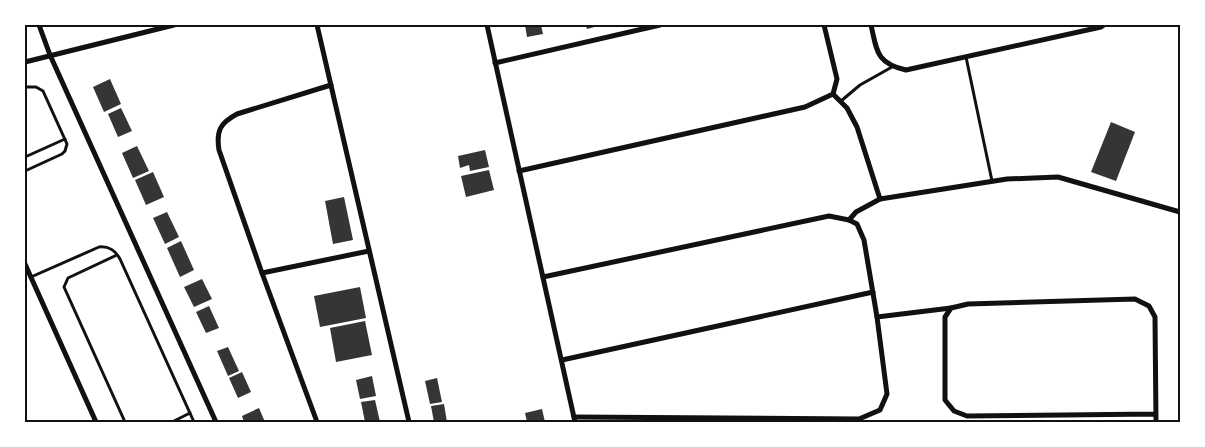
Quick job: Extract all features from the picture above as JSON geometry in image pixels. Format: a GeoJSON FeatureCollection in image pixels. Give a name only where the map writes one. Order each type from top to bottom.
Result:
{"type":"FeatureCollection","features":[{"type":"Feature","properties":{"kind":"street"},"geometry":{"type":"LineString","coordinates":[[38,25],[216,422]]}},
{"type":"Feature","properties":{"kind":"street"},"geometry":{"type":"LineString","coordinates":[[25,62],[174,25]]}},
{"type":"Feature","properties":{"kind":"street"},"geometry":{"type":"LineString","coordinates":[[317,25],[409,422]]}},
{"type":"Feature","properties":{"kind":"street"},"geometry":{"type":"LineString","coordinates":[[487,25],[543,278],[562,360],[575,420],[859,419],[880,410],[887,394],[864,240],[857,224],[849,220],[829,216],[543,278]]}},
{"type":"Feature","properties":{"kind":"street"},"geometry":{"type":"LineString","coordinates":[[495,62],[660,25]]}},
{"type":"Feature","properties":{"kind":"street"},"geometry":{"type":"LineString","coordinates":[[824,25],[837,79],[833,94]]}},
{"type":"Feature","properties":{"kind":"street"},"geometry":{"type":"LineString","coordinates":[[871,25],[877,53],[892,67],[906,70],[1104,25]]}},
{"type":"Feature","properties":{"kind":"street"},"geometry":{"type":"LineString","coordinates":[[317,422],[262,273],[219,150],[217,139],[220,128],[227,119],[237,114],[331,85]]}},
{"type":"Feature","properties":{"kind":"street"},"geometry":{"type":"LineString","coordinates":[[519,170],[806,106],[833,94]]}},
{"type":"Feature","properties":{"kind":"street"},"geometry":{"type":"LineString","coordinates":[[833,94],[847,108],[857,127],[880,198]]}},
{"type":"Feature","properties":{"kind":"street"},"geometry":{"type":"LineString","coordinates":[[849,220],[856,212],[880,198],[992,182],[1058,177],[1180,212]]}},
{"type":"Feature","properties":{"kind":"street"},"geometry":{"type":"LineString","coordinates":[[262,273],[369,250]]}},
{"type":"Feature","properties":{"kind":"street"},"geometry":{"type":"LineString","coordinates":[[25,264],[96,422]]}},
{"type":"Feature","properties":{"kind":"street"},"geometry":{"type":"LineString","coordinates":[[562,360],[873,292]]}},
{"type":"Feature","properties":{"kind":"street"},"geometry":{"type":"LineString","coordinates":[[877,317],[951,308],[968,304],[1135,299],[1149,306],[1155,317],[1156,422]]}},
{"type":"Feature","properties":{"kind":"street"},"geometry":{"type":"LineString","coordinates":[[951,308],[945,317],[945,400],[954,411],[967,416],[1156,414]]}},
{"type":"Feature","properties":{"kind":"lane"},"geometry":{"type":"LineString","coordinates":[[966,57],[992,182]]}},
{"type":"Feature","properties":{"kind":"lane"},"geometry":{"type":"LineString","coordinates":[[840,102],[860,85],[892,67]]}},
{"type":"Feature","properties":{"kind":"lane"},"geometry":{"type":"LineString","coordinates":[[25,87],[36,87],[43,91],[65,139],[66,148],[62,154],[25,171]]}},
{"type":"Feature","properties":{"kind":"lane"},"geometry":{"type":"LineString","coordinates":[[25,157],[65,139]]}},
{"type":"Feature","properties":{"kind":"lane"},"geometry":{"type":"LineString","coordinates":[[31,278],[99,246],[110,248],[117,255],[194,422]]}},
{"type":"Feature","properties":{"kind":"lane"},"geometry":{"type":"LineString","coordinates":[[117,255],[68,278],[64,287],[125,422]]}},
{"type":"Feature","properties":{"kind":"lane"},"geometry":{"type":"LineString","coordinates":[[172,422],[190,413]]}},
{"type":"Feature","properties":{"kind":"building"},"geometry":{"type":"Polygon","coordinates":[[[525,25],[541,25],[543,34],[527,37],[525,25]]]}},
{"type":"Feature","properties":{"kind":"building"},"geometry":{"type":"Polygon","coordinates":[[[586,25],[598,25],[598,26],[587,29],[586,25]]]}},
{"type":"Feature","properties":{"kind":"building"},"geometry":{"type":"Polygon","coordinates":[[[110,79],[121,104],[104,112],[93,87],[110,79]]]}},
{"type":"Feature","properties":{"kind":"building"},"geometry":{"type":"Polygon","coordinates":[[[121,108],[132,131],[118,137],[108,114],[121,108]]]}},
{"type":"Feature","properties":{"kind":"building"},"geometry":{"type":"Polygon","coordinates":[[[1111,122],[1135,132],[1116,181],[1091,172],[1111,122]]]}},
{"type":"Feature","properties":{"kind":"building"},"geometry":{"type":"Polygon","coordinates":[[[137,146],[149,171],[133,178],[122,153],[137,146]]]}},
{"type":"Feature","properties":{"kind":"building"},"geometry":{"type":"Polygon","coordinates":[[[485,150],[489,167],[470,171],[469,165],[460,168],[458,156],[485,150]]]}},
{"type":"Feature","properties":{"kind":"building"},"geometry":{"type":"Polygon","coordinates":[[[489,170],[494,190],[466,197],[461,176],[489,170]]]}},
{"type":"Feature","properties":{"kind":"building"},"geometry":{"type":"Polygon","coordinates":[[[153,172],[164,197],[146,205],[135,180],[153,172]]]}},
{"type":"Feature","properties":{"kind":"building"},"geometry":{"type":"Polygon","coordinates":[[[344,197],[353,240],[333,244],[325,201],[344,197]]]}},
{"type":"Feature","properties":{"kind":"building"},"geometry":{"type":"Polygon","coordinates":[[[167,212],[179,237],[165,244],[153,218],[167,212]]]}},
{"type":"Feature","properties":{"kind":"building"},"geometry":{"type":"Polygon","coordinates":[[[181,241],[194,270],[180,277],[167,248],[181,241]]]}},
{"type":"Feature","properties":{"kind":"building"},"geometry":{"type":"Polygon","coordinates":[[[202,279],[212,299],[194,307],[184,287],[202,279]]]}},
{"type":"Feature","properties":{"kind":"building"},"geometry":{"type":"Polygon","coordinates":[[[360,287],[366,318],[320,327],[314,296],[360,287]]]}},
{"type":"Feature","properties":{"kind":"building"},"geometry":{"type":"Polygon","coordinates":[[[209,306],[219,328],[206,333],[196,312],[209,306]]]}},
{"type":"Feature","properties":{"kind":"building"},"geometry":{"type":"Polygon","coordinates":[[[365,321],[372,355],[336,362],[330,328],[365,321]]]}},
{"type":"Feature","properties":{"kind":"building"},"geometry":{"type":"Polygon","coordinates":[[[228,347],[239,371],[228,376],[217,351],[228,347]]]}},
{"type":"Feature","properties":{"kind":"building"},"geometry":{"type":"Polygon","coordinates":[[[242,372],[251,392],[238,398],[229,378],[242,372]]]}},
{"type":"Feature","properties":{"kind":"building"},"geometry":{"type":"Polygon","coordinates":[[[372,376],[376,396],[360,399],[356,380],[372,376]]]}},
{"type":"Feature","properties":{"kind":"building"},"geometry":{"type":"Polygon","coordinates":[[[437,378],[442,402],[430,404],[425,381],[437,378]]]}},
{"type":"Feature","properties":{"kind":"building"},"geometry":{"type":"Polygon","coordinates":[[[375,400],[380,422],[365,422],[361,402],[375,400]]]}},
{"type":"Feature","properties":{"kind":"building"},"geometry":{"type":"Polygon","coordinates":[[[444,404],[447,422],[434,422],[431,406],[444,404]]]}},
{"type":"Feature","properties":{"kind":"building"},"geometry":{"type":"Polygon","coordinates":[[[259,408],[265,422],[244,422],[242,416],[259,408]]]}},
{"type":"Feature","properties":{"kind":"building"},"geometry":{"type":"Polygon","coordinates":[[[542,409],[545,422],[527,422],[525,413],[542,409]]]}}]}
